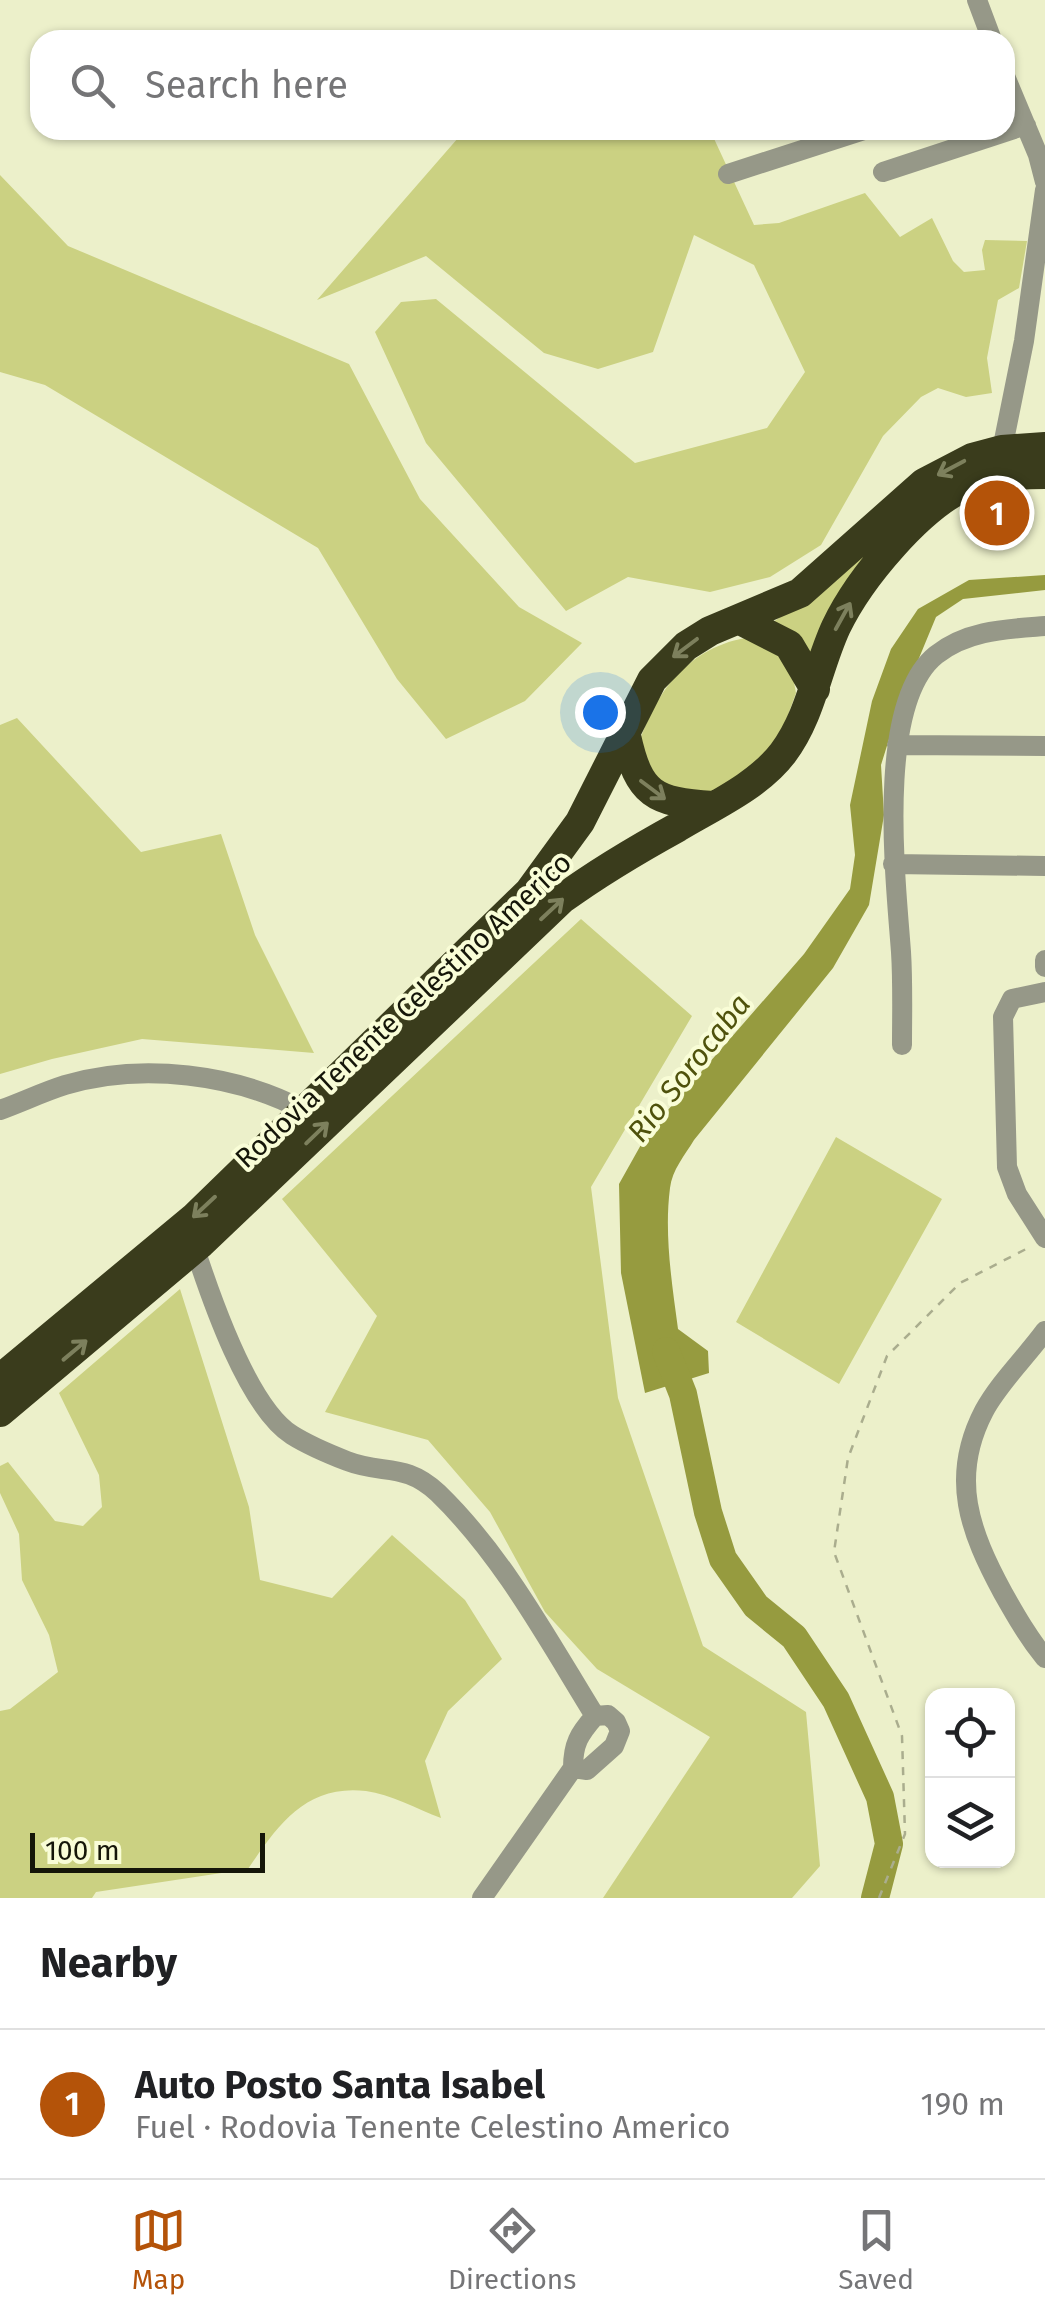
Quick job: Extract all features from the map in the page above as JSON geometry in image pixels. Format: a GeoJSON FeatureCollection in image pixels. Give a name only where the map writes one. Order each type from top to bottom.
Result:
{"type":"FeatureCollection","features":[{"type":"Feature","properties":{"kind":"highway","name":"Rodovia Tenente Celestino Americo"},"geometry":{"type":"LineString","coordinates":[[0,1379],[195,1217],[529,892],[580,822],[652,680],[668,662],[710,631],[800,594],[924,483],[972,458],[1002,450],[1045,447]]}},
{"type":"Feature","properties":{"kind":"highway","name":"Rodovia Tenente Celestino Americo"},"geometry":{"type":"LineString","coordinates":[[0,1412],[195,1249],[562,899],[598,872],[760,776],[784,752],[815,689],[836,628],[856,593],[919,520],[951,494],[971,484],[992,478],[1045,474]]}},
{"type":"Feature","properties":{"kind":"highway"},"geometry":{"type":"LineString","coordinates":[[740,620],[789,645],[815,689]]}},
{"type":"Feature","properties":{"kind":"highway"},"geometry":{"type":"LineString","coordinates":[[626,736],[634,770],[643,786],[655,796],[676,804],[713,806]]}},
{"type":"Feature","properties":{"kind":"street"},"geometry":{"type":"LineString","coordinates":[[977,0],[988,30]]}},
{"type":"Feature","properties":{"kind":"street"},"geometry":{"type":"LineString","coordinates":[[1002,450],[1024,340],[1045,186],[1015,101]]}},
{"type":"Feature","properties":{"kind":"street"},"geometry":{"type":"LineString","coordinates":[[1015,129],[1026,125]]}},
{"type":"Feature","properties":{"kind":"street"},"geometry":{"type":"LineString","coordinates":[[728,174],[833,140]]}},
{"type":"Feature","properties":{"kind":"street"},"geometry":{"type":"LineString","coordinates":[[883,172],[980,140]]}},
{"type":"Feature","properties":{"kind":"street"},"geometry":{"type":"LineString","coordinates":[[902,1044],[894,864],[897,745],[912,692],[931,658],[956,640],[996,630],[1045,626]]}},
{"type":"Feature","properties":{"kind":"street"},"geometry":{"type":"LineString","coordinates":[[897,745],[1045,746]]}},
{"type":"Feature","properties":{"kind":"street"},"geometry":{"type":"LineString","coordinates":[[894,864],[1045,866]]}},
{"type":"Feature","properties":{"kind":"street"},"geometry":{"type":"LineString","coordinates":[[1036,1243],[1007,1167],[1003,1017],[1012,998],[1045,992]]}},
{"type":"Feature","properties":{"kind":"street"},"geometry":{"type":"LineString","coordinates":[[0,1110],[66,1085],[115,1074],[201,1076],[276,1096],[305,1112]]}},
{"type":"Feature","properties":{"kind":"street"},"geometry":{"type":"LineString","coordinates":[[195,1249],[234,1351],[275,1421],[292,1435],[351,1462],[398,1469],[437,1493],[488,1550],[595,1716]]}},
{"type":"Feature","properties":{"kind":"street"},"geometry":{"type":"LineString","coordinates":[[1045,1331],[984,1410],[964,1468],[966,1506],[982,1554],[1028,1637],[1045,1658]]}},
{"type":"Feature","properties":{"kind":"street"},"geometry":{"type":"LineString","coordinates":[[0,1362],[39,1348]]}},
{"type":"Feature","properties":{"kind":"street"},"geometry":{"type":"LineString","coordinates":[[573,1768],[587,1770],[614,1746],[620,1731],[616,1722],[608,1715],[595,1716]]}},
{"type":"Feature","properties":{"kind":"street"},"geometry":{"type":"LineString","coordinates":[[482,1898],[573,1768],[573,1747],[595,1716]]}},
{"type":"Feature","properties":{"kind":"path"},"geometry":{"type":"LineString","coordinates":[[879,1898],[906,1834],[902,1736],[834,1552],[848,1458],[887,1356],[960,1283],[1036,1243]]}},
{"type":"Feature","properties":{"kind":"shaded area"},"geometry":{"type":"Polygon","coordinates":[[[456,140],[715,140],[754,225],[779,223],[865,193],[900,237],[932,218],[953,261],[964,272],[985,270],[985,240],[1027,241],[1019,288],[998,300],[987,358],[992,393],[966,397],[938,388],[921,397],[883,436],[821,545],[770,577],[710,592],[628,577],[566,611],[426,443],[375,332],[401,302],[436,299],[635,463],[767,428],[805,372],[754,265],[694,235],[653,352],[598,369],[544,353],[426,256],[317,300],[456,140]]]}},
{"type":"Feature","properties":{"kind":"shaded area"},"geometry":{"type":"Polygon","coordinates":[[[0,175],[68,246],[349,364],[420,499],[519,607],[582,643],[525,701],[446,739],[397,679],[318,548],[45,385],[0,372],[0,175]]]}},
{"type":"Feature","properties":{"kind":"shaded area"},"geometry":{"type":"Polygon","coordinates":[[[950,485],[811,665],[773,622],[839,578],[902,508],[950,485]]]}},
{"type":"Feature","properties":{"kind":"shaded area"},"geometry":{"type":"Polygon","coordinates":[[[1045,575],[1045,590],[963,599],[936,617],[900,704],[881,765],[884,815],[869,905],[833,968],[694,1140],[671,1181],[668,1241],[678,1329],[708,1351],[709,1373],[645,1393],[621,1273],[619,1184],[647,1134],[804,954],[850,889],[855,855],[850,805],[872,701],[891,649],[918,609],[969,580],[1045,575]]]}},
{"type":"Feature","properties":{"kind":"shaded area"},"geometry":{"type":"Polygon","coordinates":[[[751,637],[766,641],[792,672],[796,693],[784,726],[760,762],[708,796],[670,796],[637,750],[653,710],[692,662],[709,650],[751,637]]]}},
{"type":"Feature","properties":{"kind":"shaded area"},"geometry":{"type":"Polygon","coordinates":[[[17,718],[141,852],[221,834],[255,935],[314,1053],[142,1039],[0,1074],[0,725],[17,718]]]}},
{"type":"Feature","properties":{"kind":"shaded area"},"geometry":{"type":"Polygon","coordinates":[[[581,919],[692,1016],[591,1187],[618,1398],[703,1646],[806,1712],[820,1866],[792,1898],[603,1898],[710,1737],[597,1669],[545,1612],[490,1512],[428,1440],[325,1412],[377,1316],[282,1199],[581,919]]]}},
{"type":"Feature","properties":{"kind":"shaded area"},"geometry":{"type":"Polygon","coordinates":[[[836,1137],[942,1199],[839,1384],[736,1322],[836,1137]]]}},
{"type":"Feature","properties":{"kind":"shaded area"},"geometry":{"type":"Polygon","coordinates":[[[180,1289],[249,1507],[260,1580],[332,1598],[392,1535],[465,1600],[502,1659],[448,1711],[425,1761],[441,1818],[366,1791],[326,1794],[310,1801],[283,1823],[248,1869],[96,1892],[92,1898],[0,1898],[0,1711],[10,1709],[58,1672],[49,1635],[22,1580],[19,1534],[0,1493],[0,1466],[8,1462],[55,1521],[83,1526],[102,1507],[99,1475],[59,1393],[180,1289]]]}},
{"type":"Feature","properties":{"kind":"building"},"geometry":{"type":"Polygon","coordinates":[[[1017,494],[1019,543],[999,544],[999,534],[977,533],[977,502],[1017,494]]]}},
{"type":"Feature","properties":{"kind":"waterway","name":"Rio Sorocaba"},"geometry":{"type":"LineString","coordinates":[[666,1351],[683,1394],[708,1512],[723,1559],[756,1606],[794,1637],[836,1700],[880,1797],[889,1844],[875,1898]]}},
{"type":"Feature","properties":{"kind":"place","name":"Auto Posto Santa Isabel"},"geometry":{"type":"Point","coordinates":[997,513]}}]}
